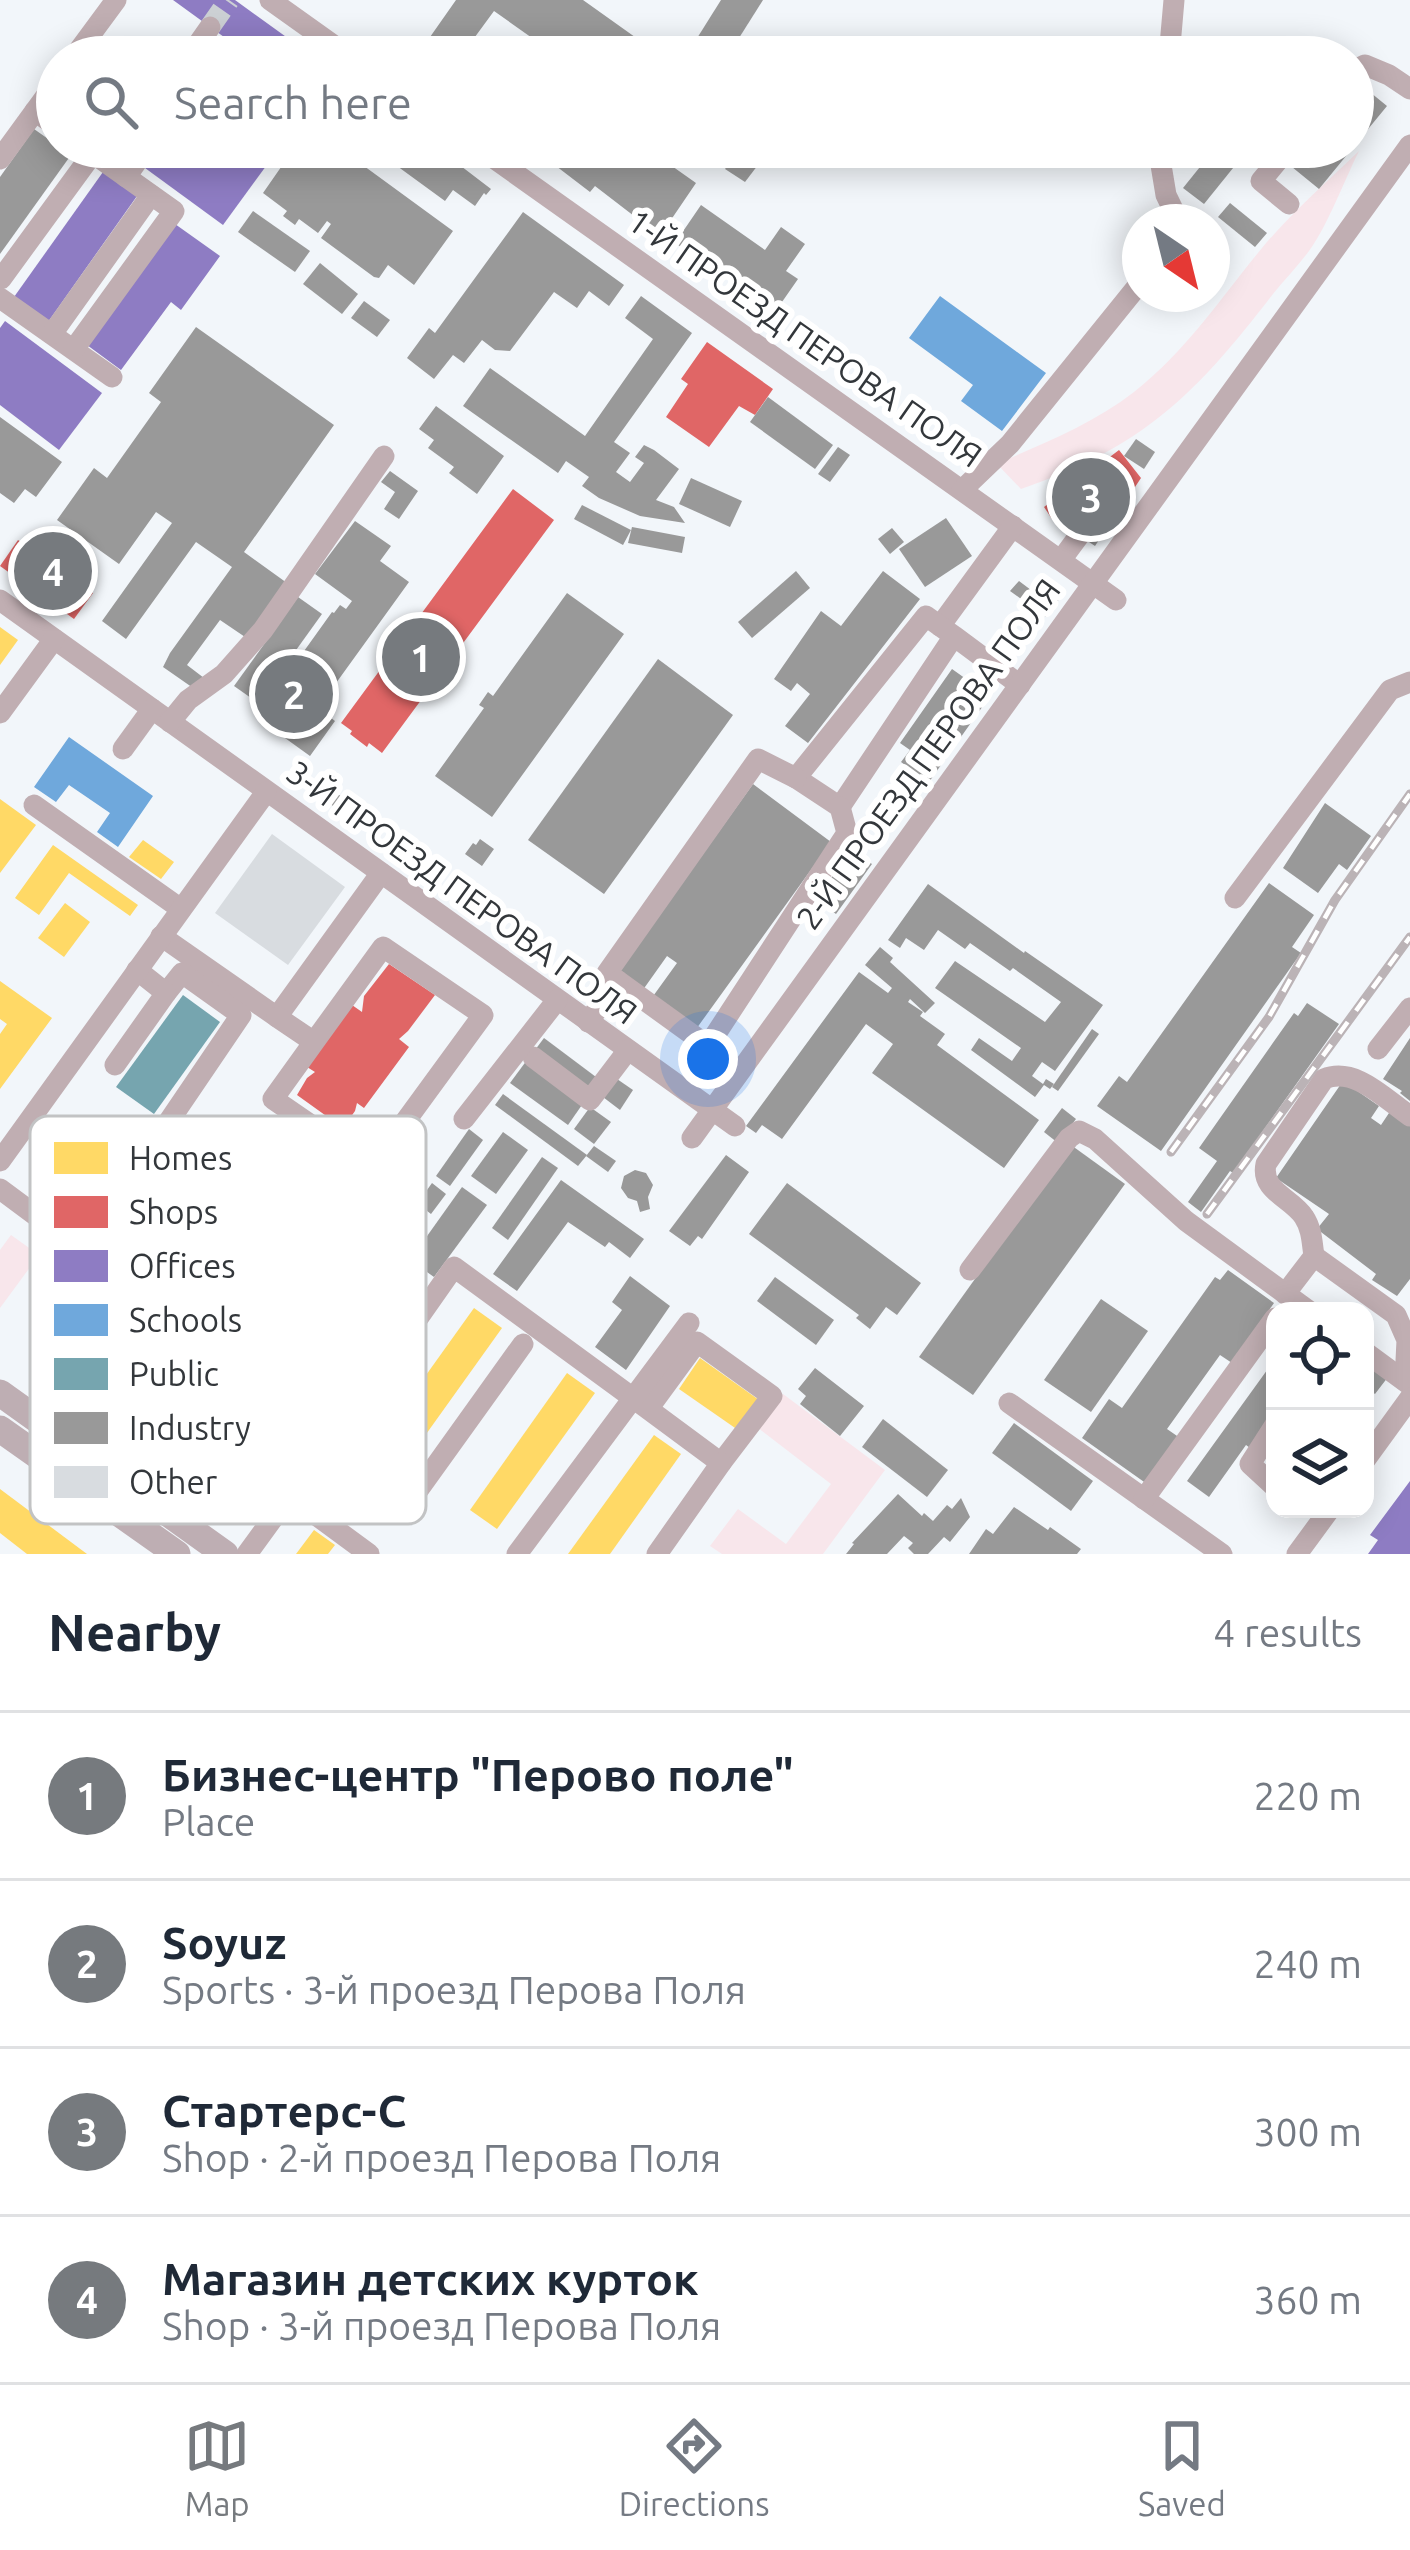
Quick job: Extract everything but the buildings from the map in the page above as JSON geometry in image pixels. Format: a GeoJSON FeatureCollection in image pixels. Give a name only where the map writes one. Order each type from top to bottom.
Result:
{"type":"FeatureCollection","features":[{"type":"Feature","properties":{"kind":"main road"},"geometry":{"type":"LineString","coordinates":[[0,1393],[30,1414]]}},
{"type":"Feature","properties":{"kind":"main road"},"geometry":{"type":"LineString","coordinates":[[0,1429],[30,1450]]}},
{"type":"Feature","properties":{"kind":"main road"},"geometry":{"type":"LineString","coordinates":[[135,1524],[177,1554]]}},
{"type":"Feature","properties":{"kind":"main road"},"geometry":{"type":"LineString","coordinates":[[183,1524],[225,1554]]}},
{"type":"Feature","properties":{"kind":"street"},"geometry":{"type":"LineString","coordinates":[[89,36],[116,0]]}},
{"type":"Feature","properties":{"kind":"street"},"geometry":{"type":"LineString","coordinates":[[270,0],[321,36]]}},
{"type":"Feature","properties":{"kind":"street"},"geometry":{"type":"LineString","coordinates":[[1171,36],[1174,0]]}},
{"type":"Feature","properties":{"kind":"street"},"geometry":{"type":"LineString","coordinates":[[204,36],[210,27]]}},
{"type":"Feature","properties":{"kind":"street"},"geometry":{"type":"LineString","coordinates":[[1374,68],[1410,88]]}},
{"type":"Feature","properties":{"kind":"street"},"geometry":{"type":"LineString","coordinates":[[0,159],[35,111]]}},
{"type":"Feature","properties":{"kind":"street","name":"2-Й ПРОЕЗД ПЕРОВА ПОЛЯ"},"geometry":{"type":"LineString","coordinates":[[692,1138],[1409,150]]}},
{"type":"Feature","properties":{"kind":"street"},"geometry":{"type":"LineString","coordinates":[[0,280],[98,168]]}},
{"type":"Feature","properties":{"kind":"street"},"geometry":{"type":"LineString","coordinates":[[74,350],[174,211],[114,168]]}},
{"type":"Feature","properties":{"kind":"street","name":"1-Й ПРОЕЗД ПЕРОВА ПОЛЯ"},"geometry":{"type":"LineString","coordinates":[[508,168],[1116,600]]}},
{"type":"Feature","properties":{"kind":"street"},"geometry":{"type":"LineString","coordinates":[[1162,168],[1170,204]]}},
{"type":"Feature","properties":{"kind":"street"},"geometry":{"type":"LineString","coordinates":[[1272,168],[1261,181],[1289,204]]}},
{"type":"Feature","properties":{"kind":"street"},"geometry":{"type":"LineString","coordinates":[[52,334],[152,195]]}},
{"type":"Feature","properties":{"kind":"street"},"geometry":{"type":"LineString","coordinates":[[0,298],[112,377]]}},
{"type":"Feature","properties":{"kind":"street"},"geometry":{"type":"LineString","coordinates":[[962,490],[1010,445],[1122,305]]}},
{"type":"Feature","properties":{"kind":"street"},"geometry":{"type":"LineString","coordinates":[[123,749],[161,715],[224,674],[263,630],[384,456]]}},
{"type":"Feature","properties":{"kind":"street"},"geometry":{"type":"LineString","coordinates":[[1061,560],[1107,498]]}},
{"type":"Feature","properties":{"kind":"street"},"geometry":{"type":"LineString","coordinates":[[840,807],[1013,526]]}},
{"type":"Feature","properties":{"kind":"street","name":"3-Й ПРОЕЗД ПЕРОВА ПОЛЯ"},"geometry":{"type":"LineString","coordinates":[[0,600],[735,1126]]}},
{"type":"Feature","properties":{"kind":"street"},"geometry":{"type":"LineString","coordinates":[[796,778],[926,616],[1020,685]]}},
{"type":"Feature","properties":{"kind":"street"},"geometry":{"type":"LineString","coordinates":[[0,713],[7,689],[54,639]]}},
{"type":"Feature","properties":{"kind":"street"},"geometry":{"type":"LineString","coordinates":[[1235,898],[1390,690],[1410,682]]}},
{"type":"Feature","properties":{"kind":"street"},"geometry":{"type":"LineString","coordinates":[[758,759],[840,807],[847,833],[707,1046],[608,973],[758,759]]}},
{"type":"Feature","properties":{"kind":"street"},"geometry":{"type":"LineString","coordinates":[[2,1153],[266,791]]}},
{"type":"Feature","properties":{"kind":"street"},"geometry":{"type":"LineString","coordinates":[[34,805],[181,909]]}},
{"type":"Feature","properties":{"kind":"street"},"geometry":{"type":"LineString","coordinates":[[277,1017],[381,873]]}},
{"type":"Feature","properties":{"kind":"street"},"geometry":{"type":"LineString","coordinates":[[161,936],[314,1042]]}},
{"type":"Feature","properties":{"kind":"street"},"geometry":{"type":"LineString","coordinates":[[298,1116],[273,1099],[383,947],[482,1015],[408,1116]]}},
{"type":"Feature","properties":{"kind":"street"},"geometry":{"type":"LineString","coordinates":[[136,970],[166,993]]}},
{"type":"Feature","properties":{"kind":"street"},"geometry":{"type":"LineString","coordinates":[[115,1065],[182,973],[242,1015],[173,1116]]}},
{"type":"Feature","properties":{"kind":"street"},"geometry":{"type":"LineString","coordinates":[[588,1022],[618,981]]}},
{"type":"Feature","properties":{"kind":"street"},"geometry":{"type":"LineString","coordinates":[[464,1119],[557,1000]]}},
{"type":"Feature","properties":{"kind":"street"},"geometry":{"type":"LineString","coordinates":[[1378,1049],[1410,1008]]}},
{"type":"Feature","properties":{"kind":"street"},"geometry":{"type":"LineString","coordinates":[[533,1058],[590,1100],[628,1050]]}},
{"type":"Feature","properties":{"kind":"street"},"geometry":{"type":"LineString","coordinates":[[1290,1302],[1314,1256],[1310,1228],[1302,1213],[1270,1186],[1264,1175],[1266,1164],[1324,1079],[1339,1073],[1410,1116]]}},
{"type":"Feature","properties":{"kind":"street"},"geometry":{"type":"LineString","coordinates":[[970,1270],[1079,1131],[1095,1139],[1283,1302]]}},
{"type":"Feature","properties":{"kind":"street"},"geometry":{"type":"LineString","coordinates":[[0,1190],[30,1212]]}},
{"type":"Feature","properties":{"kind":"street"},"geometry":{"type":"LineString","coordinates":[[1314,1256],[1396,1315],[1407,1340],[1408,1388],[1374,1445]]}},
{"type":"Feature","properties":{"kind":"street"},"geometry":{"type":"LineString","coordinates":[[426,1307],[454,1268],[721,1463]]}},
{"type":"Feature","properties":{"kind":"street"},"geometry":{"type":"LineString","coordinates":[[640,1404],[689,1323]]}},
{"type":"Feature","properties":{"kind":"street"},"geometry":{"type":"LineString","coordinates":[[1144,1499],[1266,1335]]}},
{"type":"Feature","properties":{"kind":"street"},"geometry":{"type":"LineString","coordinates":[[518,1554],[697,1342],[772,1396],[657,1554]]}},
{"type":"Feature","properties":{"kind":"street"},"geometry":{"type":"LineString","coordinates":[[426,1479],[523,1344]]}},
{"type":"Feature","properties":{"kind":"street"},"geometry":{"type":"LineString","coordinates":[[1374,1360],[1408,1388]]}},
{"type":"Feature","properties":{"kind":"street"},"geometry":{"type":"LineString","coordinates":[[1009,1403],[1222,1554]]}},
{"type":"Feature","properties":{"kind":"street"},"geometry":{"type":"LineString","coordinates":[[1266,1439],[1250,1464],[1266,1479]]}},
{"type":"Feature","properties":{"kind":"street"},"geometry":{"type":"LineString","coordinates":[[1297,1554],[1316,1518]]}},
{"type":"Feature","properties":{"kind":"street"},"geometry":{"type":"LineString","coordinates":[[247,1554],[269,1524]]}},
{"type":"Feature","properties":{"kind":"street"},"geometry":{"type":"LineString","coordinates":[[329,1524],[369,1554]]}},
{"type":"Feature","properties":{"kind":"shaded area"},"geometry":{"type":"Polygon","coordinates":[[[1341,168],[1351,168],[1309,251],[1218,361],[1164,413],[1101,455],[1021,489],[997,464],[1068,432],[1134,392],[1211,312],[1230,312],[1230,288],[1273,235],[1341,168]]]}},
{"type":"Feature","properties":{"kind":"shaded area"},"geometry":{"type":"Polygon","coordinates":[[[11,1235],[30,1249],[30,1267],[0,1308],[0,1250],[11,1235]]]}},
{"type":"Feature","properties":{"kind":"shaded area"},"geometry":{"type":"Polygon","coordinates":[[[783,1394],[885,1470],[823,1554],[722,1554],[710,1546],[738,1509],[786,1544],[831,1484],[758,1428],[783,1394]]]}},
{"type":"Feature","properties":{"kind":"tunnel"},"geometry":{"type":"LineString","coordinates":[[210,27],[229,0]]}},
{"type":"Feature","properties":{"kind":"railway"},"geometry":{"type":"LineString","coordinates":[[1171,1152],[1269,1017],[1335,900],[1410,794]]}},
{"type":"Feature","properties":{"kind":"railway"},"geometry":{"type":"LineString","coordinates":[[1207,1214],[1410,937]]}},
{"type":"Feature","properties":{"kind":"place","name":"Стартерс-С"},"geometry":{"type":"Point","coordinates":[1091,497]}},
{"type":"Feature","properties":{"kind":"place","name":"Магазин детских курток"},"geometry":{"type":"Point","coordinates":[53,571]}},
{"type":"Feature","properties":{"kind":"place","name":"Бизнес-центр \"Перово поле\""},"geometry":{"type":"Point","coordinates":[421,657]}},
{"type":"Feature","properties":{"kind":"place","name":"Soyuz"},"geometry":{"type":"Point","coordinates":[294,694]}}]}
